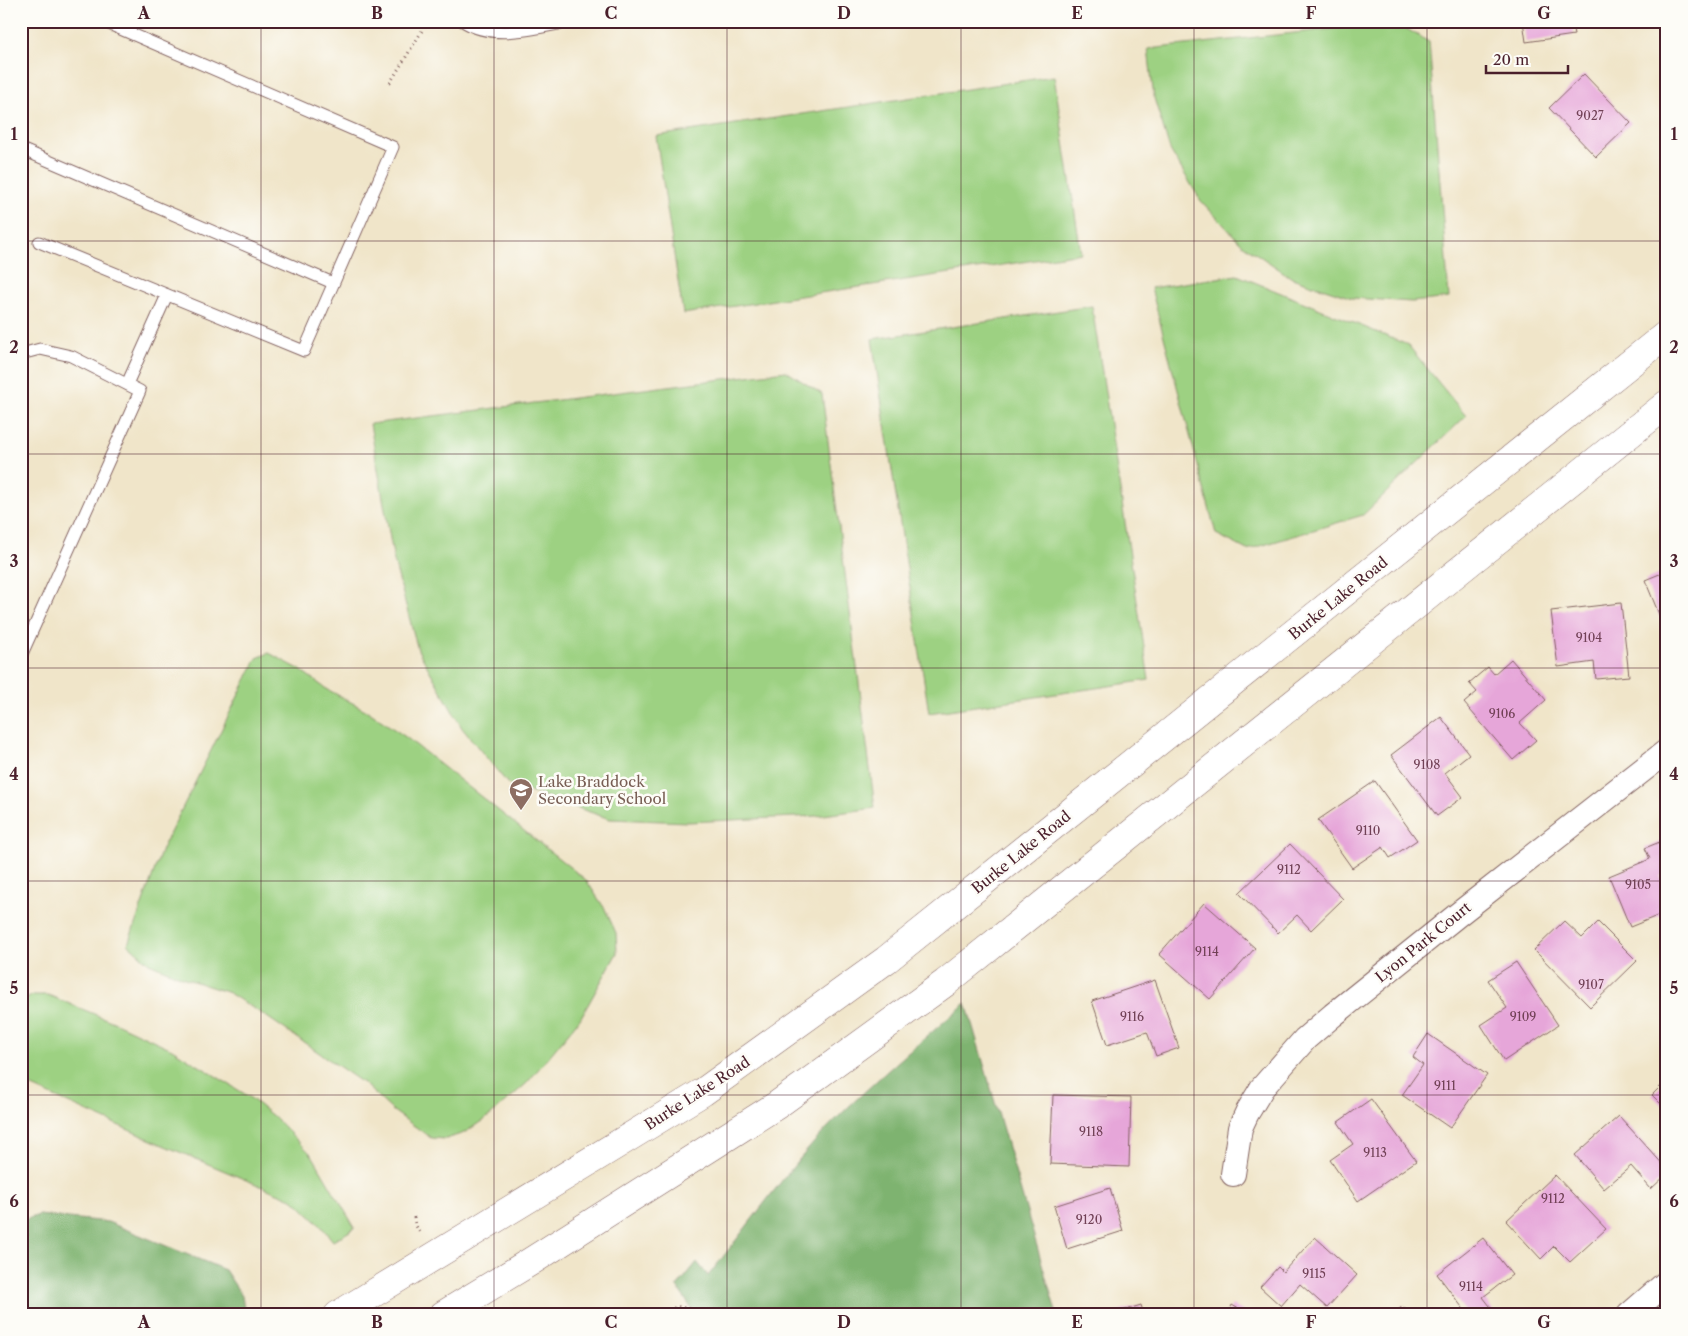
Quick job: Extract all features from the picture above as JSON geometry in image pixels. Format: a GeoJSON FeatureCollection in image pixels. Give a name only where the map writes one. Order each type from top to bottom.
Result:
{"type":"FeatureCollection","features":[{"type":"Feature","properties":{"kind":"main road","name":"Burke Lake Road"},"geometry":{"type":"LineString","coordinates":[[338,1315],[703,1092],[886,960],[1667,334]]}},
{"type":"Feature","properties":{"kind":"main road"},"geometry":{"type":"LineString","coordinates":[[443,1315],[777,1105],[946,983],[1667,404]]}},
{"type":"Feature","properties":{"kind":"street","name":"Lyon Park Court"},"geometry":{"type":"LineString","coordinates":[[1233,1174],[1240,1128],[1247,1113],[1262,1088],[1305,1039],[1332,1015],[1460,913],[1667,751]]}},
{"type":"Feature","properties":{"kind":"street"},"geometry":{"type":"LineString","coordinates":[[1629,1315],[1667,1282]]}},
{"type":"Feature","properties":{"kind":"lane"},"geometry":{"type":"LineString","coordinates":[[39,242],[304,350],[393,147],[102,21]]}},
{"type":"Feature","properties":{"kind":"lane"},"geometry":{"type":"LineString","coordinates":[[463,21],[473,28],[500,33],[574,21]]}},
{"type":"Feature","properties":{"kind":"lane"},"geometry":{"type":"LineString","coordinates":[[21,149],[333,283]]}},
{"type":"Feature","properties":{"kind":"lane"},"geometry":{"type":"LineString","coordinates":[[127,384],[167,295]]}},
{"type":"Feature","properties":{"kind":"lane"},"geometry":{"type":"LineString","coordinates":[[21,354],[40,349],[71,356],[140,390],[21,656]]}},
{"type":"Feature","properties":{"kind":"path"},"geometry":{"type":"LineString","coordinates":[[390,83],[428,21]]}},
{"type":"Feature","properties":{"kind":"path"},"geometry":{"type":"LineString","coordinates":[[667,1315],[676,1306],[691,1309],[697,1315]]}},
{"type":"Feature","properties":{"kind":"green space"},"geometry":{"type":"Polygon","coordinates":[[[1395,22],[1429,42],[1449,298],[1412,302],[1352,298],[1292,278],[1242,244],[1201,201],[1170,150],[1154,98],[1148,49],[1395,22]]]}},
{"type":"Feature","properties":{"kind":"green space"},"geometry":{"type":"Polygon","coordinates":[[[1054,76],[1081,253],[683,314],[656,136],[1054,76]]]}},
{"type":"Feature","properties":{"kind":"green space"},"geometry":{"type":"Polygon","coordinates":[[[1237,275],[1408,345],[1466,416],[1363,515],[1247,550],[1216,534],[1151,288],[1237,275]]]}},
{"type":"Feature","properties":{"kind":"green space"},"geometry":{"type":"Polygon","coordinates":[[[1092,306],[1149,680],[929,713],[872,339],[1092,306]]]}},
{"type":"Feature","properties":{"kind":"green space"},"geometry":{"type":"Polygon","coordinates":[[[786,371],[822,394],[875,808],[816,816],[688,822],[610,819],[508,784],[462,728],[418,650],[394,561],[370,424],[786,371]]]}},
{"type":"Feature","properties":{"kind":"green space"},"geometry":{"type":"Polygon","coordinates":[[[269,653],[299,669],[325,688],[369,712],[407,738],[586,880],[605,909],[616,933],[617,953],[580,1019],[527,1083],[491,1115],[464,1133],[446,1139],[431,1138],[392,1110],[363,1083],[267,1017],[229,993],[187,979],[149,963],[128,944],[162,849],[257,658],[269,653]]]}},
{"type":"Feature","properties":{"kind":"green space"},"geometry":{"type":"Polygon","coordinates":[[[33,995],[48,995],[172,1049],[248,1096],[274,1117],[312,1155],[355,1228],[333,1241],[321,1226],[294,1200],[158,1143],[21,1082],[21,1002],[33,995]]]}},
{"type":"Feature","properties":{"kind":"green space"},"geometry":{"type":"Polygon","coordinates":[[[966,1003],[1057,1315],[696,1315],[677,1287],[697,1262],[708,1276],[783,1180],[830,1125],[914,1047],[966,1003]]]}},
{"type":"Feature","properties":{"kind":"green space"},"geometry":{"type":"Polygon","coordinates":[[[39,1215],[108,1222],[225,1270],[242,1296],[245,1315],[21,1315],[21,1221],[39,1215]]]}},
{"type":"Feature","properties":{"kind":"building"},"geometry":{"type":"Polygon","coordinates":[[[1523,21],[1572,21],[1574,35],[1526,42],[1523,21]]]}},
{"type":"Feature","properties":{"kind":"building"},"geometry":{"type":"Polygon","coordinates":[[[1584,74],[1631,123],[1596,157],[1549,108],[1584,74]]]}},
{"type":"Feature","properties":{"kind":"building"},"geometry":{"type":"Polygon","coordinates":[[[1667,571],[1667,634],[1645,580],[1667,571]]]}},
{"type":"Feature","properties":{"kind":"building"},"geometry":{"type":"Polygon","coordinates":[[[1621,603],[1629,676],[1596,679],[1594,662],[1558,667],[1551,611],[1621,603]]]}},
{"type":"Feature","properties":{"kind":"building"},"geometry":{"type":"Polygon","coordinates":[[[1511,659],[1546,700],[1520,723],[1536,740],[1513,760],[1464,703],[1477,692],[1469,683],[1488,667],[1494,674],[1511,659]]]}},
{"type":"Feature","properties":{"kind":"building"},"geometry":{"type":"Polygon","coordinates":[[[1441,717],[1469,754],[1445,773],[1463,797],[1437,816],[1391,755],[1441,717]]]}},
{"type":"Feature","properties":{"kind":"building"},"geometry":{"type":"Polygon","coordinates":[[[1375,781],[1417,840],[1390,858],[1383,847],[1352,868],[1318,820],[1375,781]]]}},
{"type":"Feature","properties":{"kind":"building"},"geometry":{"type":"Polygon","coordinates":[[[1667,839],[1667,873],[1660,876],[1667,892],[1667,912],[1630,927],[1609,876],[1650,859],[1645,848],[1667,839]]]}},
{"type":"Feature","properties":{"kind":"building"},"geometry":{"type":"Polygon","coordinates":[[[1290,844],[1343,899],[1311,930],[1297,915],[1278,933],[1239,893],[1290,844]]]}},
{"type":"Feature","properties":{"kind":"building"},"geometry":{"type":"Polygon","coordinates":[[[1204,903],[1255,948],[1210,999],[1159,954],[1204,903]]]}},
{"type":"Feature","properties":{"kind":"building"},"geometry":{"type":"Polygon","coordinates":[[[1564,921],[1582,938],[1598,922],[1637,961],[1590,1007],[1534,950],[1564,921]]]}},
{"type":"Feature","properties":{"kind":"building"},"geometry":{"type":"Polygon","coordinates":[[[1516,962],[1558,1025],[1504,1061],[1481,1025],[1507,1008],[1488,980],[1516,962]]]}},
{"type":"Feature","properties":{"kind":"building"},"geometry":{"type":"Polygon","coordinates":[[[1155,980],[1179,1048],[1156,1056],[1147,1032],[1107,1045],[1092,1001],[1155,980]]]}},
{"type":"Feature","properties":{"kind":"building"},"geometry":{"type":"Polygon","coordinates":[[[1428,1034],[1487,1075],[1450,1128],[1402,1095],[1423,1065],[1413,1057],[1428,1034]]]}},
{"type":"Feature","properties":{"kind":"building"},"geometry":{"type":"Polygon","coordinates":[[[1667,1080],[1667,1110],[1652,1095],[1667,1080]]]}},
{"type":"Feature","properties":{"kind":"building"},"geometry":{"type":"Polygon","coordinates":[[[1053,1095],[1131,1097],[1129,1167],[1050,1164],[1053,1095]]]}},
{"type":"Feature","properties":{"kind":"building"},"geometry":{"type":"Polygon","coordinates":[[[1371,1099],[1416,1161],[1358,1201],[1330,1160],[1353,1144],[1338,1122],[1371,1099]]]}},
{"type":"Feature","properties":{"kind":"building"},"geometry":{"type":"Polygon","coordinates":[[[1619,1116],[1667,1169],[1667,1174],[1651,1189],[1631,1166],[1604,1189],[1575,1155],[1619,1116]]]}},
{"type":"Feature","properties":{"kind":"building"},"geometry":{"type":"Polygon","coordinates":[[[1555,1175],[1606,1229],[1570,1262],[1554,1246],[1541,1259],[1506,1221],[1555,1175]]]}},
{"type":"Feature","properties":{"kind":"building"},"geometry":{"type":"Polygon","coordinates":[[[1110,1188],[1123,1231],[1067,1249],[1054,1206],[1110,1188]]]}},
{"type":"Feature","properties":{"kind":"building"},"geometry":{"type":"Polygon","coordinates":[[[1315,1237],[1357,1275],[1327,1308],[1300,1284],[1281,1306],[1260,1287],[1278,1267],[1283,1272],[1315,1237]]]}},
{"type":"Feature","properties":{"kind":"building"},"geometry":{"type":"Polygon","coordinates":[[[1483,1238],[1512,1275],[1483,1297],[1497,1315],[1468,1315],[1437,1274],[1483,1238]]]}},
{"type":"Feature","properties":{"kind":"building"},"geometry":{"type":"Polygon","coordinates":[[[1141,1305],[1144,1315],[1112,1315],[1112,1314],[1141,1305]]]}},
{"type":"Feature","properties":{"kind":"building"},"geometry":{"type":"Polygon","coordinates":[[[1232,1305],[1249,1315],[1227,1315],[1232,1305]]]}},
{"type":"Feature","properties":{"kind":"building"},"geometry":{"type":"Polygon","coordinates":[[[1402,1306],[1412,1315],[1395,1315],[1402,1306]]]}},
{"type":"Feature","properties":{"kind":"place","name":"Lake Braddock Secondary School"},"geometry":{"type":"Point","coordinates":[521,811]}}]}
